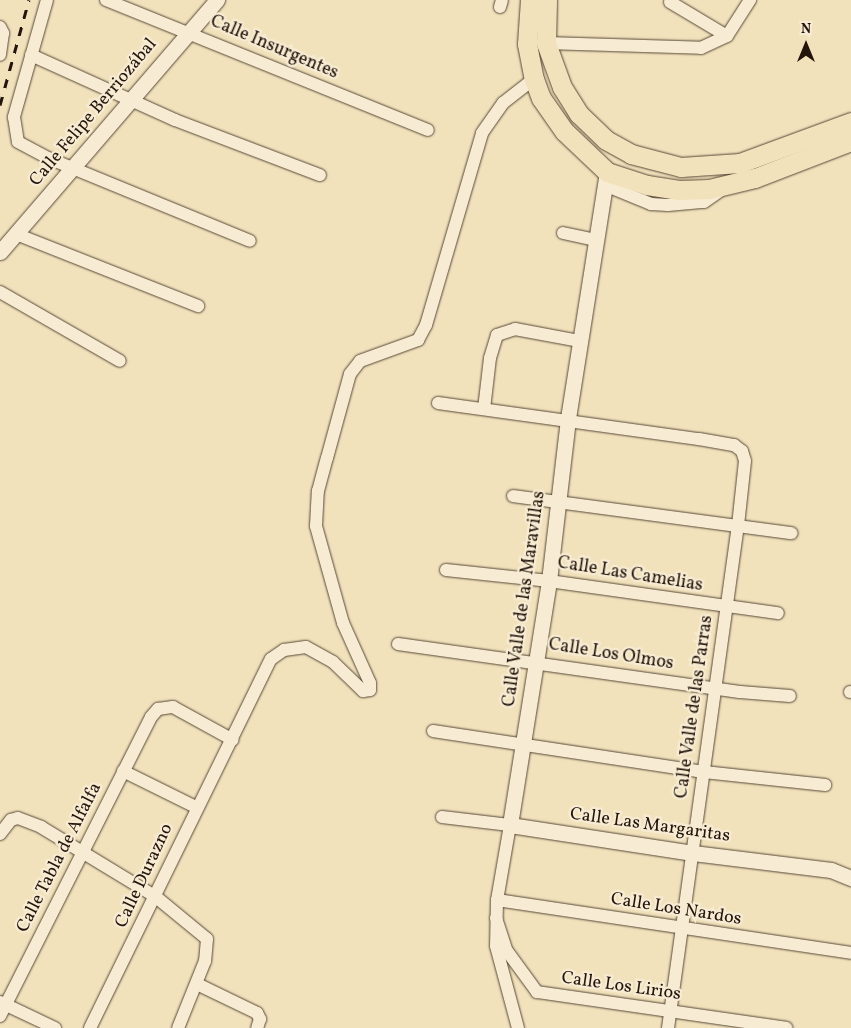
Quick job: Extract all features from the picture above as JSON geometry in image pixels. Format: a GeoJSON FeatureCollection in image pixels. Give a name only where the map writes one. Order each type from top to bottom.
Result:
{"type":"FeatureCollection","features":[{"type":"Feature","properties":{"kind":"main road"},"geometry":{"type":"LineString","coordinates":[[530,0],[527,44],[534,79],[541,98],[564,131],[607,179],[679,190],[726,186],[851,141]]}},
{"type":"Feature","properties":{"kind":"main road"},"geometry":{"type":"LineString","coordinates":[[547,0],[545,65],[553,89],[566,110],[599,146],[607,179]]}},
{"type":"Feature","properties":{"kind":"main road"},"geometry":{"type":"LineString","coordinates":[[546,43],[562,87],[579,114],[606,140],[631,154],[681,167],[740,163]]}},
{"type":"Feature","properties":{"kind":"main road"},"geometry":{"type":"LineString","coordinates":[[607,179],[635,169],[704,176],[851,122]]}},
{"type":"Feature","properties":{"kind":"street"},"geometry":{"type":"LineString","coordinates":[[47,0],[14,117],[18,142],[72,168],[250,241]]}},
{"type":"Feature","properties":{"kind":"street","name":"Calle Insurgentes"},"geometry":{"type":"LineString","coordinates":[[106,0],[189,31],[428,130]]}},
{"type":"Feature","properties":{"kind":"street","name":"Calle Felipe Berriozábal"},"geometry":{"type":"LineString","coordinates":[[0,252],[129,99],[217,0]]}},
{"type":"Feature","properties":{"kind":"street"},"geometry":{"type":"LineString","coordinates":[[546,43],[701,48],[728,36],[750,0]]}},
{"type":"Feature","properties":{"kind":"street"},"geometry":{"type":"LineString","coordinates":[[670,2],[728,36]]}},
{"type":"Feature","properties":{"kind":"street"},"geometry":{"type":"LineString","coordinates":[[0,55],[1,30]]}},
{"type":"Feature","properties":{"kind":"street"},"geometry":{"type":"LineString","coordinates":[[31,55],[129,99],[320,175]]}},
{"type":"Feature","properties":{"kind":"street","name":"Calle Durazno"},"geometry":{"type":"LineString","coordinates":[[90,1028],[156,897],[196,807],[233,740],[261,673],[271,658],[284,650],[306,647],[333,662],[363,691],[370,690],[370,683],[343,623],[316,526],[318,491],[326,458],[350,374],[360,361],[418,340],[428,318],[482,133],[503,103],[534,79]]}},
{"type":"Feature","properties":{"kind":"street","name":"Calle Valle de las Maravillas"},"geometry":{"type":"LineString","coordinates":[[518,1028],[496,951],[497,900],[549,580],[568,419],[607,179]]}},
{"type":"Feature","properties":{"kind":"street"},"geometry":{"type":"LineString","coordinates":[[563,233],[596,240]]}},
{"type":"Feature","properties":{"kind":"street"},"geometry":{"type":"LineString","coordinates":[[16,234],[198,306]]}},
{"type":"Feature","properties":{"kind":"street"},"geometry":{"type":"LineString","coordinates":[[0,292],[120,361]]}},
{"type":"Feature","properties":{"kind":"street"},"geometry":{"type":"LineString","coordinates":[[484,409],[493,344],[497,335],[515,329],[580,341]]}},
{"type":"Feature","properties":{"kind":"street"},"geometry":{"type":"LineString","coordinates":[[438,404],[568,419]]}},
{"type":"Feature","properties":{"kind":"street","name":"Calle Valle de las Parras"},"geometry":{"type":"LineString","coordinates":[[568,419],[723,442],[742,451],[745,467],[683,930],[668,1028]]}},
{"type":"Feature","properties":{"kind":"street"},"geometry":{"type":"LineString","coordinates":[[513,496],[792,533]]}},
{"type":"Feature","properties":{"kind":"street","name":"Calle Las Camelias"},"geometry":{"type":"LineString","coordinates":[[446,570],[549,580],[778,613]]}},
{"type":"Feature","properties":{"kind":"street","name":"Calle Los Olmos"},"geometry":{"type":"LineString","coordinates":[[398,644],[536,661],[714,689],[790,696]]}},
{"type":"Feature","properties":{"kind":"street","name":"Calle Tabla de Alfalfa"},"geometry":{"type":"LineString","coordinates":[[2,1008],[151,717],[158,709],[173,707],[233,740]]}},
{"type":"Feature","properties":{"kind":"street"},"geometry":{"type":"LineString","coordinates":[[433,731],[524,743],[704,772],[825,785]]}},
{"type":"Feature","properties":{"kind":"street"},"geometry":{"type":"LineString","coordinates":[[123,771],[196,807]]}},
{"type":"Feature","properties":{"kind":"street","name":"Calle Las Margaritas"},"geometry":{"type":"LineString","coordinates":[[442,817],[510,824],[693,853],[831,870],[851,878]]}},
{"type":"Feature","properties":{"kind":"street"},"geometry":{"type":"LineString","coordinates":[[0,834],[11,820],[27,820],[156,897],[207,939],[205,962],[178,1028]]}},
{"type":"Feature","properties":{"kind":"street","name":"Calle Los Nardos"},"geometry":{"type":"LineString","coordinates":[[497,900],[683,930],[851,953]]}},
{"type":"Feature","properties":{"kind":"street","name":"Calle Los Lirios"},"geometry":{"type":"LineString","coordinates":[[496,918],[507,951],[537,992],[786,1028]]}},
{"type":"Feature","properties":{"kind":"street"},"geometry":{"type":"LineString","coordinates":[[197,984],[257,1013],[260,1019],[257,1028]]}},
{"type":"Feature","properties":{"kind":"street"},"geometry":{"type":"LineString","coordinates":[[2,1008],[55,1028]]}},
{"type":"Feature","properties":{"kind":"railway"},"geometry":{"type":"LineString","coordinates":[[0,105],[29,0]]}}]}
